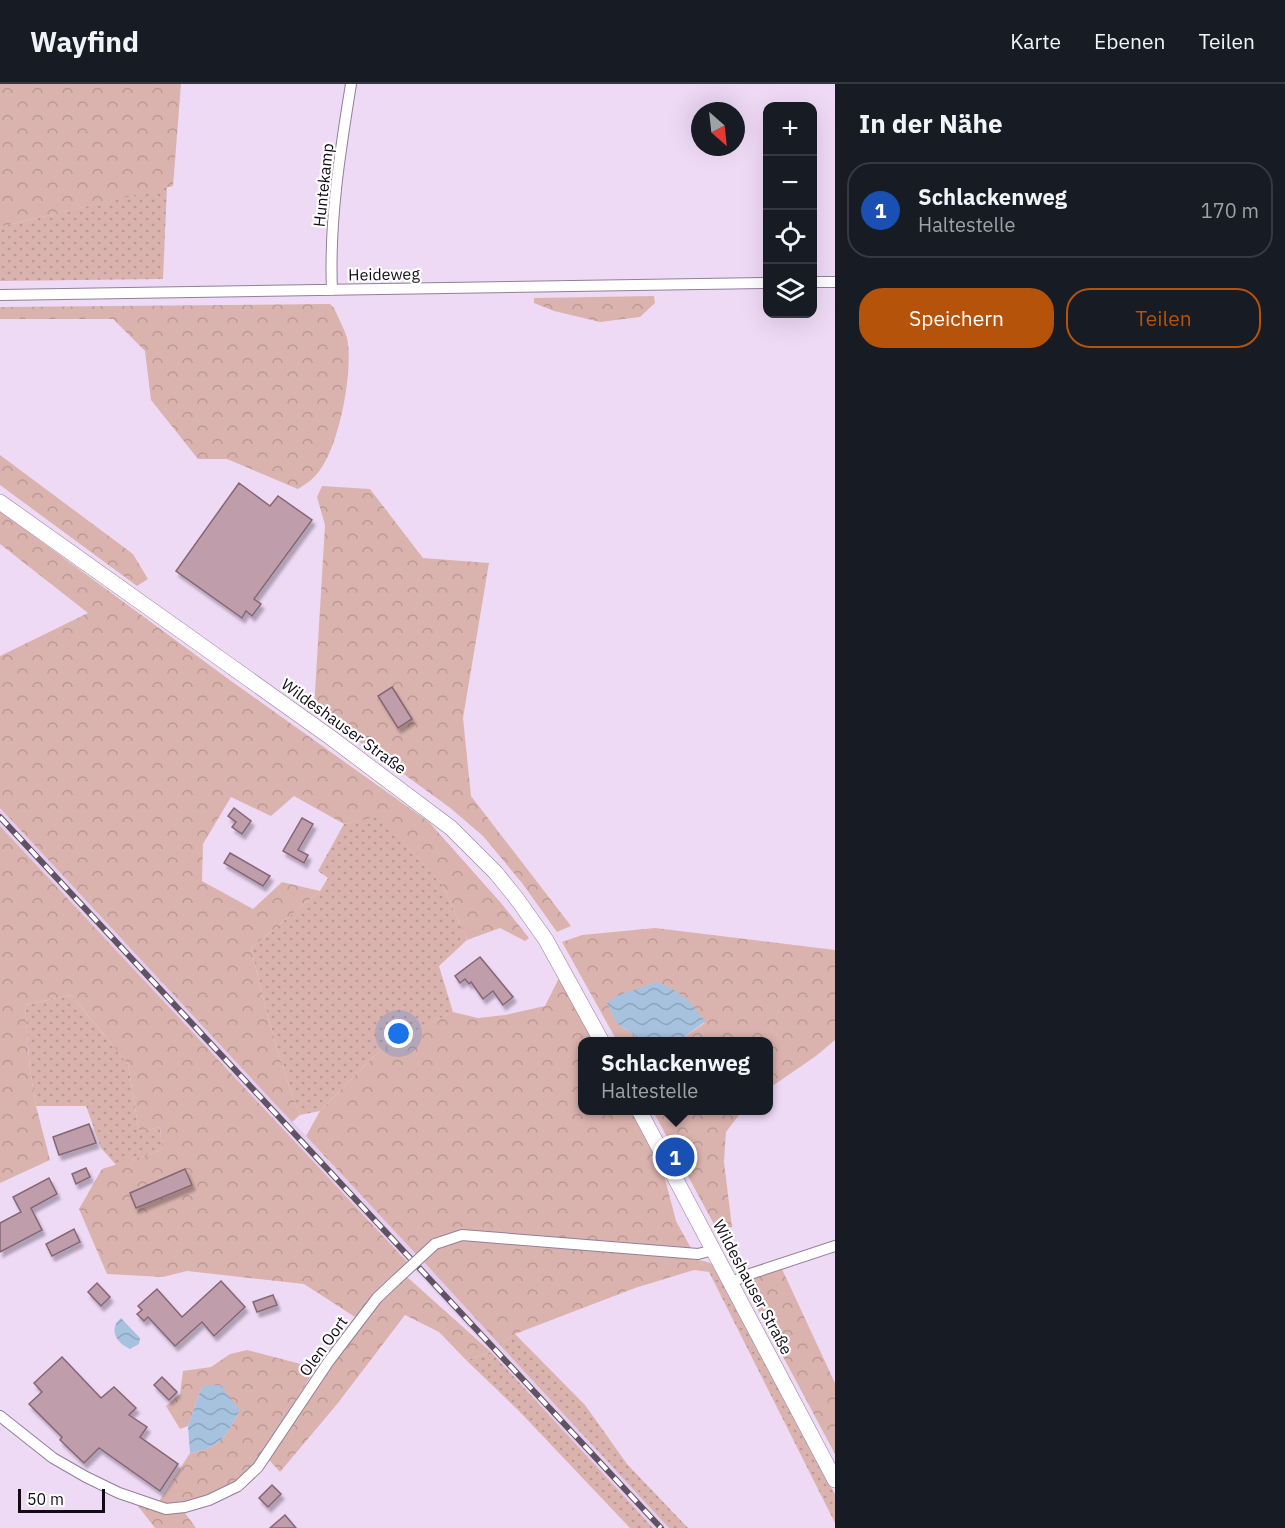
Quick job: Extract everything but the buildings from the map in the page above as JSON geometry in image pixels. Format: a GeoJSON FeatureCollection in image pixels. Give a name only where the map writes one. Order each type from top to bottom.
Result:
{"type":"FeatureCollection","features":[{"type":"Feature","properties":{"kind":"main road","name":"Wildeshauser Straße"},"geometry":{"type":"LineString","coordinates":[[0,502],[330,737],[451,828],[496,873],[517,899],[546,940],[600,1037]]}},
{"type":"Feature","properties":{"kind":"main road","name":"Wildeshauser Straße"},"geometry":{"type":"LineString","coordinates":[[642,1115],[835,1480]]}},
{"type":"Feature","properties":{"kind":"street","name":"Huntekamp"},"geometry":{"type":"LineString","coordinates":[[332,290],[331,257],[342,142],[351,84]]}},
{"type":"Feature","properties":{"kind":"street"},"geometry":{"type":"LineString","coordinates":[[817,282],[835,282]]}},
{"type":"Feature","properties":{"kind":"street","name":"Heideweg"},"geometry":{"type":"LineString","coordinates":[[0,295],[763,283]]}},
{"type":"Feature","properties":{"kind":"street","name":"Olen Oort"},"geometry":{"type":"LineString","coordinates":[[0,1416],[54,1458],[86,1478],[119,1493],[166,1509],[185,1508],[209,1500],[237,1486],[258,1467],[329,1361],[378,1298],[435,1244],[462,1235],[698,1254],[713,1250]]}},
{"type":"Feature","properties":{"kind":"street"},"geometry":{"type":"LineString","coordinates":[[730,1283],[747,1275],[835,1246]]}},
{"type":"Feature","properties":{"kind":"shaded area"},"geometry":{"type":"Polygon","coordinates":[[[0,808],[669,1528],[653,1528],[613,1487],[491,1352],[0,826],[0,808]]]}},
{"type":"Feature","properties":{"kind":"green space"},"geometry":{"type":"Polygon","coordinates":[[[0,84],[181,84],[173,186],[0,227],[0,84]]]}},
{"type":"Feature","properties":{"kind":"green space"},"geometry":{"type":"Polygon","coordinates":[[[167,187],[163,279],[0,281],[0,227],[167,187]]]}},
{"type":"Feature","properties":{"kind":"green space"},"geometry":{"type":"Polygon","coordinates":[[[654,296],[655,303],[640,317],[600,322],[554,311],[534,303],[534,298],[654,296]]]}},
{"type":"Feature","properties":{"kind":"green space"},"geometry":{"type":"Polygon","coordinates":[[[330,304],[343,326],[349,352],[343,409],[332,448],[324,463],[314,477],[298,489],[227,459],[198,459],[151,400],[145,351],[113,319],[0,319],[0,307],[330,304]]]}},
{"type":"Feature","properties":{"kind":"green space"},"geometry":{"type":"Polygon","coordinates":[[[0,455],[133,554],[148,579],[137,586],[0,485],[0,455]]]}},
{"type":"Feature","properties":{"kind":"green space"},"geometry":{"type":"Polygon","coordinates":[[[322,486],[370,489],[423,558],[489,563],[463,718],[471,796],[571,926],[557,932],[522,883],[483,836],[449,807],[314,709],[325,525],[317,497],[322,486]]]}},
{"type":"Feature","properties":{"kind":"green space"},"geometry":{"type":"Polygon","coordinates":[[[0,511],[227,678],[429,822],[529,938],[525,941],[500,928],[467,940],[443,886],[380,816],[344,824],[294,796],[271,816],[231,797],[203,844],[202,881],[253,909],[282,882],[320,891],[251,948],[272,1033],[300,1115],[292,1122],[0,808],[0,656],[88,613],[0,544],[0,511]]]}},
{"type":"Feature","properties":{"kind":"green space"},"geometry":{"type":"Polygon","coordinates":[[[380,815],[443,886],[467,940],[439,966],[453,1012],[405,1036],[374,1056],[320,1111],[300,1115],[272,1033],[251,948],[320,891],[328,878],[318,871],[344,824],[380,815]]]}},
{"type":"Feature","properties":{"kind":"green space"},"geometry":{"type":"Polygon","coordinates":[[[0,826],[408,1263],[374,1295],[355,1317],[304,1284],[187,1271],[163,1277],[107,1274],[79,1209],[102,1169],[162,1150],[160,1127],[139,1132],[128,1064],[71,995],[25,1005],[30,1070],[36,1106],[50,1160],[0,1183],[0,826]]]}},
{"type":"Feature","properties":{"kind":"green space"},"geometry":{"type":"Polygon","coordinates":[[[655,928],[835,950],[835,1040],[773,1086],[773,1037],[684,1037],[705,1023],[617,1023],[636,1037],[615,1037],[562,942],[582,935],[655,928]]]}},
{"type":"Feature","properties":{"kind":"green space"},"geometry":{"type":"Polygon","coordinates":[[[559,978],[593,1037],[578,1037],[578,1115],[633,1115],[663,1171],[676,1221],[692,1250],[462,1230],[416,1254],[306,1136],[320,1111],[374,1056],[404,1036],[453,1012],[478,1018],[505,1015],[545,1006],[559,978]]]}},
{"type":"Feature","properties":{"kind":"green space"},"geometry":{"type":"Polygon","coordinates":[[[71,995],[128,1064],[139,1132],[160,1127],[162,1150],[116,1165],[101,1148],[86,1106],[36,1106],[30,1070],[25,1005],[71,995]]]}},
{"type":"Feature","properties":{"kind":"green space"},"geometry":{"type":"Polygon","coordinates":[[[655,1115],[739,1115],[726,1132],[724,1162],[732,1227],[717,1230],[655,1115]]]}},
{"type":"Feature","properties":{"kind":"green space"},"geometry":{"type":"Polygon","coordinates":[[[463,1239],[698,1260],[709,1272],[694,1270],[635,1288],[515,1334],[500,1345],[423,1261],[436,1248],[463,1239]]]}},
{"type":"Feature","properties":{"kind":"green space"},"geometry":{"type":"Polygon","coordinates":[[[698,1260],[714,1266],[835,1494],[835,1523],[709,1272],[698,1260]]]}},
{"type":"Feature","properties":{"kind":"green space"},"geometry":{"type":"Polygon","coordinates":[[[775,1269],[782,1269],[835,1383],[835,1454],[747,1289],[746,1282],[775,1269]]]}},
{"type":"Feature","properties":{"kind":"green space"},"geometry":{"type":"Polygon","coordinates":[[[406,1276],[491,1352],[466,1360],[439,1332],[405,1315],[338,1403],[280,1472],[268,1459],[379,1299],[406,1276]]]}},
{"type":"Feature","properties":{"kind":"green space"},"geometry":{"type":"Polygon","coordinates":[[[515,1334],[585,1405],[627,1464],[688,1528],[669,1528],[500,1345],[515,1334]]]}},
{"type":"Feature","properties":{"kind":"green space"},"geometry":{"type":"Polygon","coordinates":[[[247,1350],[316,1368],[255,1464],[235,1482],[222,1491],[188,1503],[158,1503],[190,1453],[216,1444],[231,1427],[240,1410],[202,1386],[188,1426],[180,1429],[166,1406],[180,1394],[183,1371],[211,1367],[230,1354],[247,1350]]]}},
{"type":"Feature","properties":{"kind":"green space"},"geometry":{"type":"Polygon","coordinates":[[[491,1352],[653,1528],[630,1528],[519,1411],[466,1360],[491,1352]]]}},
{"type":"Feature","properties":{"kind":"green space"},"geometry":{"type":"Polygon","coordinates":[[[138,1506],[185,1513],[196,1528],[155,1528],[138,1506]]]}},
{"type":"Feature","properties":{"kind":"water"},"geometry":{"type":"Polygon","coordinates":[[[657,982],[685,998],[705,1022],[684,1037],[636,1037],[617,1023],[607,1003],[619,995],[657,982]]]}},
{"type":"Feature","properties":{"kind":"water"},"geometry":{"type":"Polygon","coordinates":[[[121,1318],[140,1338],[139,1344],[130,1349],[115,1335],[115,1327],[121,1318]]]}},
{"type":"Feature","properties":{"kind":"water"},"geometry":{"type":"Polygon","coordinates":[[[220,1385],[240,1410],[231,1427],[216,1444],[190,1453],[188,1426],[202,1386],[220,1385]]]}},
{"type":"Feature","properties":{"kind":"railway"},"geometry":{"type":"LineString","coordinates":[[0,817],[661,1528]]}},
{"type":"Feature","properties":{"kind":"place","name":"Schlackenweg"},"geometry":{"type":"Point","coordinates":[675,1157]}}]}
